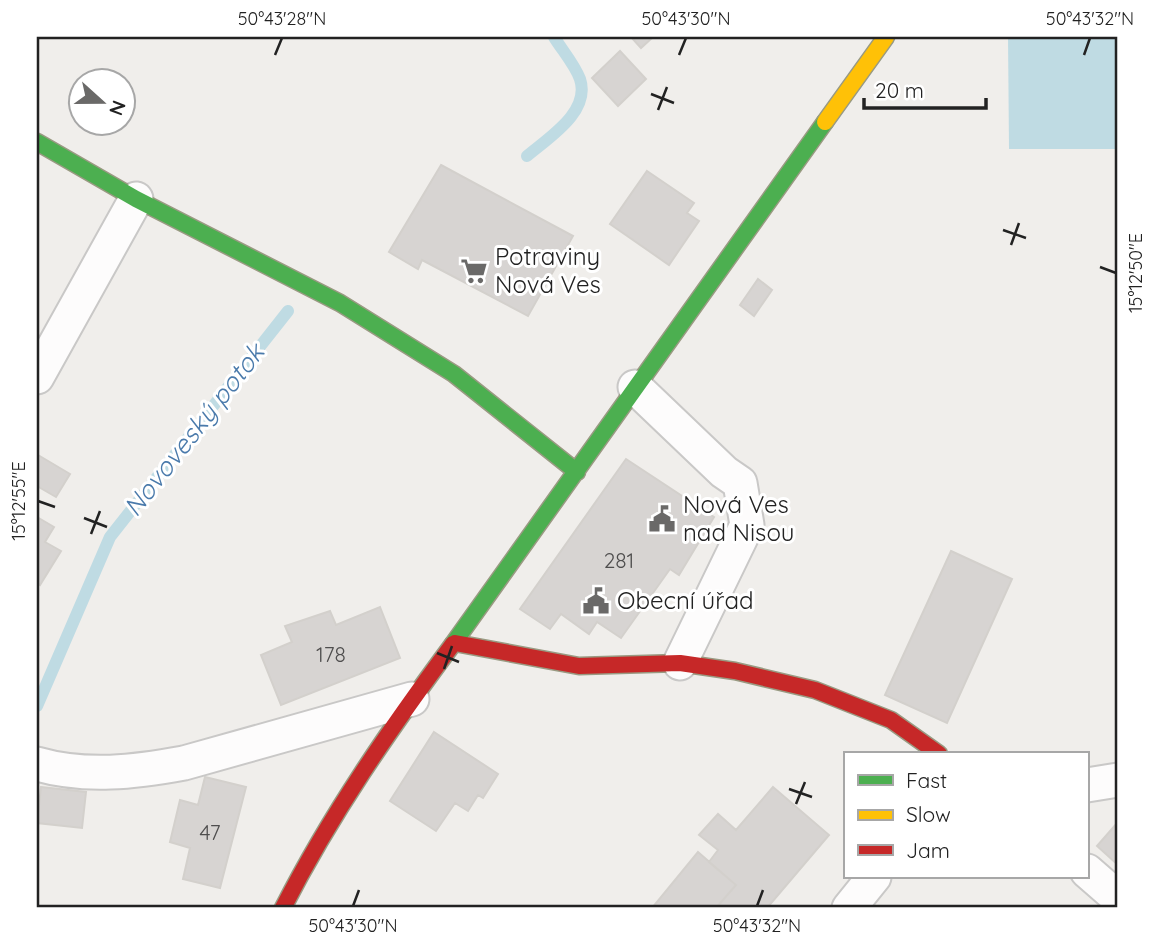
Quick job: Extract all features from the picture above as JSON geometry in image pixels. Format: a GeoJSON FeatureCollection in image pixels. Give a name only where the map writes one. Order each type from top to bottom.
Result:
{"type":"FeatureCollection","features":[{"type":"Feature","properties":{"kind":"street"},"geometry":{"type":"LineString","coordinates":[[283,908],[306,858],[412,699],[455,643],[886,37]]}},
{"type":"Feature","properties":{"kind":"street"},"geometry":{"type":"LineString","coordinates":[[37,142],[136,199],[340,303],[454,374],[577,472]]}},
{"type":"Feature","properties":{"kind":"street"},"geometry":{"type":"LineString","coordinates":[[37,377],[136,199]]}},
{"type":"Feature","properties":{"kind":"street"},"geometry":{"type":"LineString","coordinates":[[635,387],[724,472],[740,483],[747,525],[680,663]]}},
{"type":"Feature","properties":{"kind":"street"},"geometry":{"type":"LineString","coordinates":[[455,643],[579,666],[680,663],[735,671],[816,690],[891,720],[936,752]]}},
{"type":"Feature","properties":{"kind":"street"},"geometry":{"type":"LineString","coordinates":[[38,765],[82,774],[146,770],[184,764],[412,699]]}},
{"type":"Feature","properties":{"kind":"street"},"geometry":{"type":"LineString","coordinates":[[1088,785],[1118,780]]}},
{"type":"Feature","properties":{"kind":"street"},"geometry":{"type":"LineString","coordinates":[[1088,873],[1118,898]]}},
{"type":"Feature","properties":{"kind":"street"},"geometry":{"type":"LineString","coordinates":[[849,908],[873,878]]}},
{"type":"Feature","properties":{"kind":"water"},"geometry":{"type":"Polygon","coordinates":[[[1008,37],[1118,37],[1118,149],[1009,149],[1008,37]]]}},
{"type":"Feature","properties":{"kind":"building"},"geometry":{"type":"Polygon","coordinates":[[[631,37],[653,37],[641,48],[631,37]]]}},
{"type":"Feature","properties":{"kind":"building"},"geometry":{"type":"Polygon","coordinates":[[[620,51],[646,79],[618,106],[592,78],[620,51]]]}},
{"type":"Feature","properties":{"kind":"building"},"geometry":{"type":"Polygon","coordinates":[[[441,165],[573,236],[528,316],[422,260],[418,269],[389,252],[441,165]]]}},
{"type":"Feature","properties":{"kind":"building"},"geometry":{"type":"Polygon","coordinates":[[[647,171],[694,203],[687,213],[699,221],[669,265],[610,224],[647,171]]]}},
{"type":"Feature","properties":{"kind":"building"},"geometry":{"type":"Polygon","coordinates":[[[758,279],[772,290],[754,316],[740,305],[758,279]]]}},
{"type":"Feature","properties":{"kind":"building"},"geometry":{"type":"Polygon","coordinates":[[[38,455],[70,474],[56,497],[37,486],[38,455]]]}},
{"type":"Feature","properties":{"kind":"building"},"geometry":{"type":"Polygon","coordinates":[[[626,459],[714,517],[679,575],[670,569],[621,638],[597,622],[589,634],[561,614],[550,629],[520,609],[626,459]]]}},
{"type":"Feature","properties":{"kind":"building"},"geometry":{"type":"Polygon","coordinates":[[[37,517],[54,527],[45,542],[61,551],[40,585],[37,583],[37,517]]]}},
{"type":"Feature","properties":{"kind":"building"},"geometry":{"type":"Polygon","coordinates":[[[951,551],[1012,579],[947,723],[885,695],[951,551]]]}},
{"type":"Feature","properties":{"kind":"building"},"geometry":{"type":"Polygon","coordinates":[[[380,607],[400,658],[281,705],[261,655],[292,642],[285,626],[330,611],[336,625],[380,607]]]}},
{"type":"Feature","properties":{"kind":"building"},"geometry":{"type":"Polygon","coordinates":[[[434,732],[498,774],[483,798],[478,795],[468,811],[455,803],[436,831],[390,801],[434,732]]]}},
{"type":"Feature","properties":{"kind":"building"},"geometry":{"type":"Polygon","coordinates":[[[205,777],[246,787],[220,888],[183,879],[190,848],[170,842],[180,800],[198,805],[205,777]]]}},
{"type":"Feature","properties":{"kind":"building"},"geometry":{"type":"Polygon","coordinates":[[[41,787],[86,792],[82,828],[37,823],[41,787]]]}},
{"type":"Feature","properties":{"kind":"building"},"geometry":{"type":"Polygon","coordinates":[[[773,787],[829,835],[767,908],[716,908],[736,885],[709,862],[718,850],[699,835],[718,814],[736,830],[773,787]]]}},
{"type":"Feature","properties":{"kind":"building"},"geometry":{"type":"Polygon","coordinates":[[[1118,822],[1118,865],[1097,846],[1118,822]]]}},
{"type":"Feature","properties":{"kind":"building"},"geometry":{"type":"Polygon","coordinates":[[[698,852],[736,885],[716,908],[652,908],[698,852]]]}},
{"type":"Feature","properties":{"kind":"waterway","name":"Novoveský potok"},"geometry":{"type":"LineString","coordinates":[[527,156],[566,123],[574,113],[582,91],[580,79],[572,63],[554,37]]}},
{"type":"Feature","properties":{"kind":"waterway","name":"Novoveský potok"},"geometry":{"type":"LineString","coordinates":[[37,706],[110,537],[288,311]]}},
{"type":"Feature","properties":{"kind":"traffic: fast"},"geometry":{"type":"LineString","coordinates":[[453,644],[825,122]]}},
{"type":"Feature","properties":{"kind":"traffic: fast"},"geometry":{"type":"LineString","coordinates":[[37,142],[136,199],[340,303],[454,374],[577,472]]}},
{"type":"Feature","properties":{"kind":"traffic: slow"},"geometry":{"type":"LineString","coordinates":[[825,122],[886,37]]}},
{"type":"Feature","properties":{"kind":"traffic: jam"},"geometry":{"type":"LineString","coordinates":[[455,643],[579,666],[680,663],[735,671],[815,690],[891,720],[936,752]]}},
{"type":"Feature","properties":{"kind":"traffic: jam"},"geometry":{"type":"LineString","coordinates":[[283,908],[362,773],[453,644]]}},
{"type":"Feature","properties":{"kind":"place","name":"Potraviny Nová Ves"},"geometry":{"type":"Point","coordinates":[474,271]}},
{"type":"Feature","properties":{"kind":"place","name":"Nová Ves nad Nisou"},"geometry":{"type":"Point","coordinates":[662,519]}},
{"type":"Feature","properties":{"kind":"place","name":"Obecní úřad"},"geometry":{"type":"Point","coordinates":[596,601]}}]}
